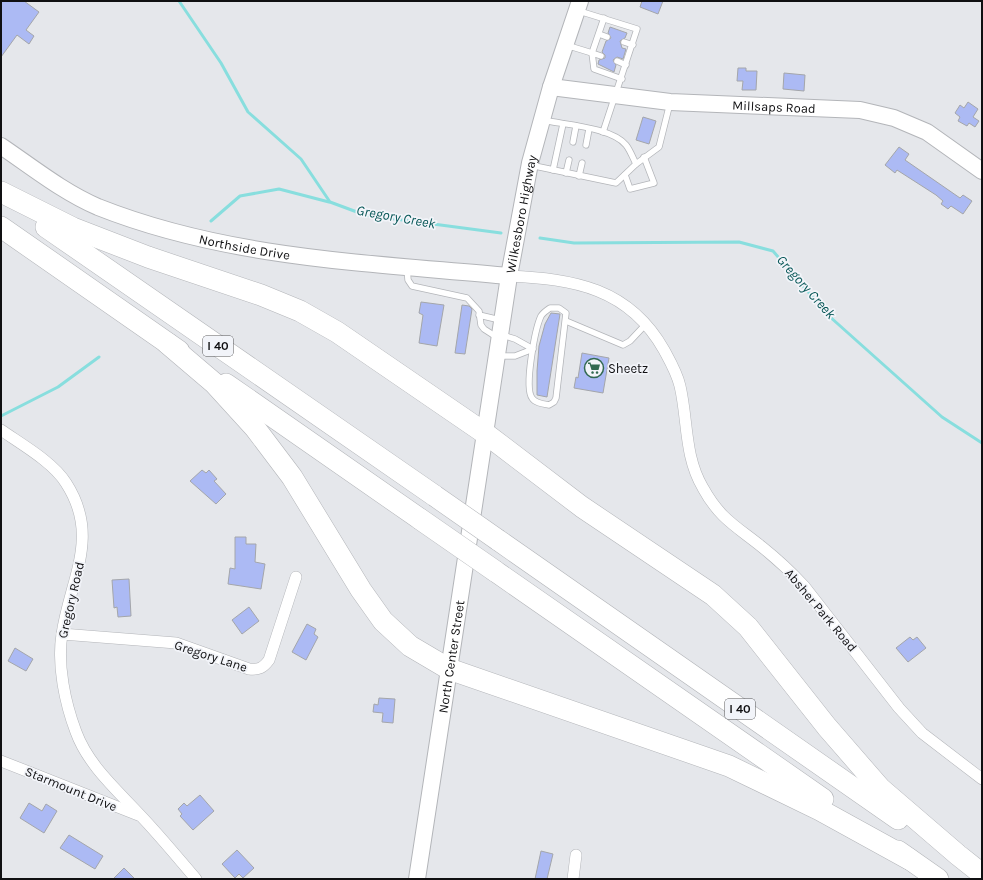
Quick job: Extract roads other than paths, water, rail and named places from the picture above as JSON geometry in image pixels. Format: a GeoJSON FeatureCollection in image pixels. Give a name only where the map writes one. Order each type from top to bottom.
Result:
{"type":"FeatureCollection","features":[{"type":"Feature","properties":{"kind":"highway"},"geometry":{"type":"LineString","coordinates":[[1,192],[73,228],[148,257],[262,295],[300,311],[337,332],[486,434],[582,507],[713,595],[748,627],[827,727],[880,788],[958,856],[982,874]]}},
{"type":"Feature","properties":{"kind":"highway","name":"I 40"},"geometry":{"type":"LineString","coordinates":[[1,196],[435,496],[982,878]]}},
{"type":"Feature","properties":{"kind":"highway","name":"I 40"},"geometry":{"type":"LineString","coordinates":[[1,227],[938,879]]}},
{"type":"Feature","properties":{"kind":"highway"},"geometry":{"type":"LineString","coordinates":[[168,343],[214,383],[255,428],[292,477],[361,590],[383,621],[410,646],[449,669],[728,766],[820,810],[909,859]]}},
{"type":"Feature","properties":{"kind":"street","name":"Wilkesboro Highway"},"geometry":{"type":"LineString","coordinates":[[486,434],[509,276],[530,165],[551,87],[578,6]]}},
{"type":"Feature","properties":{"kind":"street","name":"Millsaps Road"},"geometry":{"type":"LineString","coordinates":[[551,87],[670,102],[860,110],[894,118],[927,132],[982,171]]}},
{"type":"Feature","properties":{"kind":"street","name":"Northside Drive"},"geometry":{"type":"LineString","coordinates":[[1,146],[63,188],[98,206],[189,235],[239,247],[283,254],[509,276]]}},
{"type":"Feature","properties":{"kind":"street","name":"Absher Park Road"},"geometry":{"type":"LineString","coordinates":[[509,276],[550,278],[579,284],[601,292],[626,306],[646,324],[657,338],[672,364],[680,386],[692,467],[714,507],[728,522],[767,551],[804,586],[899,708],[922,733],[982,779]]}},
{"type":"Feature","properties":{"kind":"street","name":"Gregory Road"},"geometry":{"type":"LineString","coordinates":[[1,430],[47,463],[66,482],[78,505],[84,531],[81,558],[62,634],[60,654],[62,673],[76,733],[88,755],[103,775],[196,879]]}},
{"type":"Feature","properties":{"kind":"street","name":"North Center Street"},"geometry":{"type":"LineString","coordinates":[[417,879],[486,434]]}},
{"type":"Feature","properties":{"kind":"street","name":"Gregory Lane"},"geometry":{"type":"LineString","coordinates":[[62,634],[176,643],[249,669],[257,670],[264,666],[269,660],[296,577]]}},
{"type":"Feature","properties":{"kind":"street","name":"Starmount Drive"},"geometry":{"type":"LineString","coordinates":[[1,761],[142,817]]}},
{"type":"Feature","properties":{"kind":"street"},"geometry":{"type":"LineString","coordinates":[[573,879],[576,856]]}},
{"type":"Feature","properties":{"kind":"lane"},"geometry":{"type":"LineString","coordinates":[[578,6],[604,18],[637,29],[617,96],[603,132]]}},
{"type":"Feature","properties":{"kind":"lane"},"geometry":{"type":"LineString","coordinates":[[604,18],[592,53],[594,69],[622,79]]}},
{"type":"Feature","properties":{"kind":"lane"},"geometry":{"type":"LineString","coordinates":[[599,34],[607,37]]}},
{"type":"Feature","properties":{"kind":"lane"},"geometry":{"type":"LineString","coordinates":[[624,42],[633,45]]}},
{"type":"Feature","properties":{"kind":"lane"},"geometry":{"type":"LineString","coordinates":[[565,45],[601,56]]}},
{"type":"Feature","properties":{"kind":"lane"},"geometry":{"type":"LineString","coordinates":[[617,61],[626,65]]}},
{"type":"Feature","properties":{"kind":"lane"},"geometry":{"type":"LineString","coordinates":[[530,165],[616,183],[644,157],[659,147],[670,102]]}},
{"type":"Feature","properties":{"kind":"lane"},"geometry":{"type":"LineString","coordinates":[[542,120],[576,126],[617,136],[626,145],[636,164]]}},
{"type":"Feature","properties":{"kind":"lane"},"geometry":{"type":"LineString","coordinates":[[552,170],[563,124]]}},
{"type":"Feature","properties":{"kind":"lane"},"geometry":{"type":"LineString","coordinates":[[573,142],[576,126]]}},
{"type":"Feature","properties":{"kind":"lane"},"geometry":{"type":"LineString","coordinates":[[586,145],[589,129]]}},
{"type":"Feature","properties":{"kind":"lane"},"geometry":{"type":"LineString","coordinates":[[625,175],[630,189],[654,183],[644,157]]}},
{"type":"Feature","properties":{"kind":"lane"},"geometry":{"type":"LineString","coordinates":[[566,173],[569,160]]}},
{"type":"Feature","properties":{"kind":"lane"},"geometry":{"type":"LineString","coordinates":[[579,176],[582,163]]}},
{"type":"Feature","properties":{"kind":"lane"},"geometry":{"type":"LineString","coordinates":[[407,266],[408,280],[412,286],[467,298],[476,306],[481,325],[484,329],[501,331]]}},
{"type":"Feature","properties":{"kind":"lane"},"geometry":{"type":"LineString","coordinates":[[550,308],[559,308],[566,313],[556,398],[554,402],[549,405],[537,402],[532,398],[529,389],[533,349],[541,315],[550,308]]}},
{"type":"Feature","properties":{"kind":"lane"},"geometry":{"type":"LineString","coordinates":[[479,315],[501,331],[533,349]]}},
{"type":"Feature","properties":{"kind":"lane"},"geometry":{"type":"LineString","coordinates":[[566,321],[623,345],[630,341],[646,324]]}},
{"type":"Feature","properties":{"kind":"lane"},"geometry":{"type":"LineString","coordinates":[[497,356],[515,356],[533,349]]}},
{"type":"Feature","properties":{"kind":"waterway","name":"Gregory Creek"},"geometry":{"type":"LineString","coordinates":[[179,1],[221,63],[248,112],[301,159],[330,202],[365,215],[501,233]]}},
{"type":"Feature","properties":{"kind":"waterway"},"geometry":{"type":"LineString","coordinates":[[211,221],[240,196],[279,189],[329,202]]}},
{"type":"Feature","properties":{"kind":"waterway","name":"Gregory Creek"},"geometry":{"type":"LineString","coordinates":[[540,238],[574,243],[739,242],[773,251],[829,316],[942,417],[982,443]]}},
{"type":"Feature","properties":{"kind":"waterway"},"geometry":{"type":"LineString","coordinates":[[1,416],[58,387],[99,357]]}},
{"type":"Feature","properties":{"kind":"place","name":"Sheetz"},"geometry":{"type":"Point","coordinates":[594,368]}}]}
